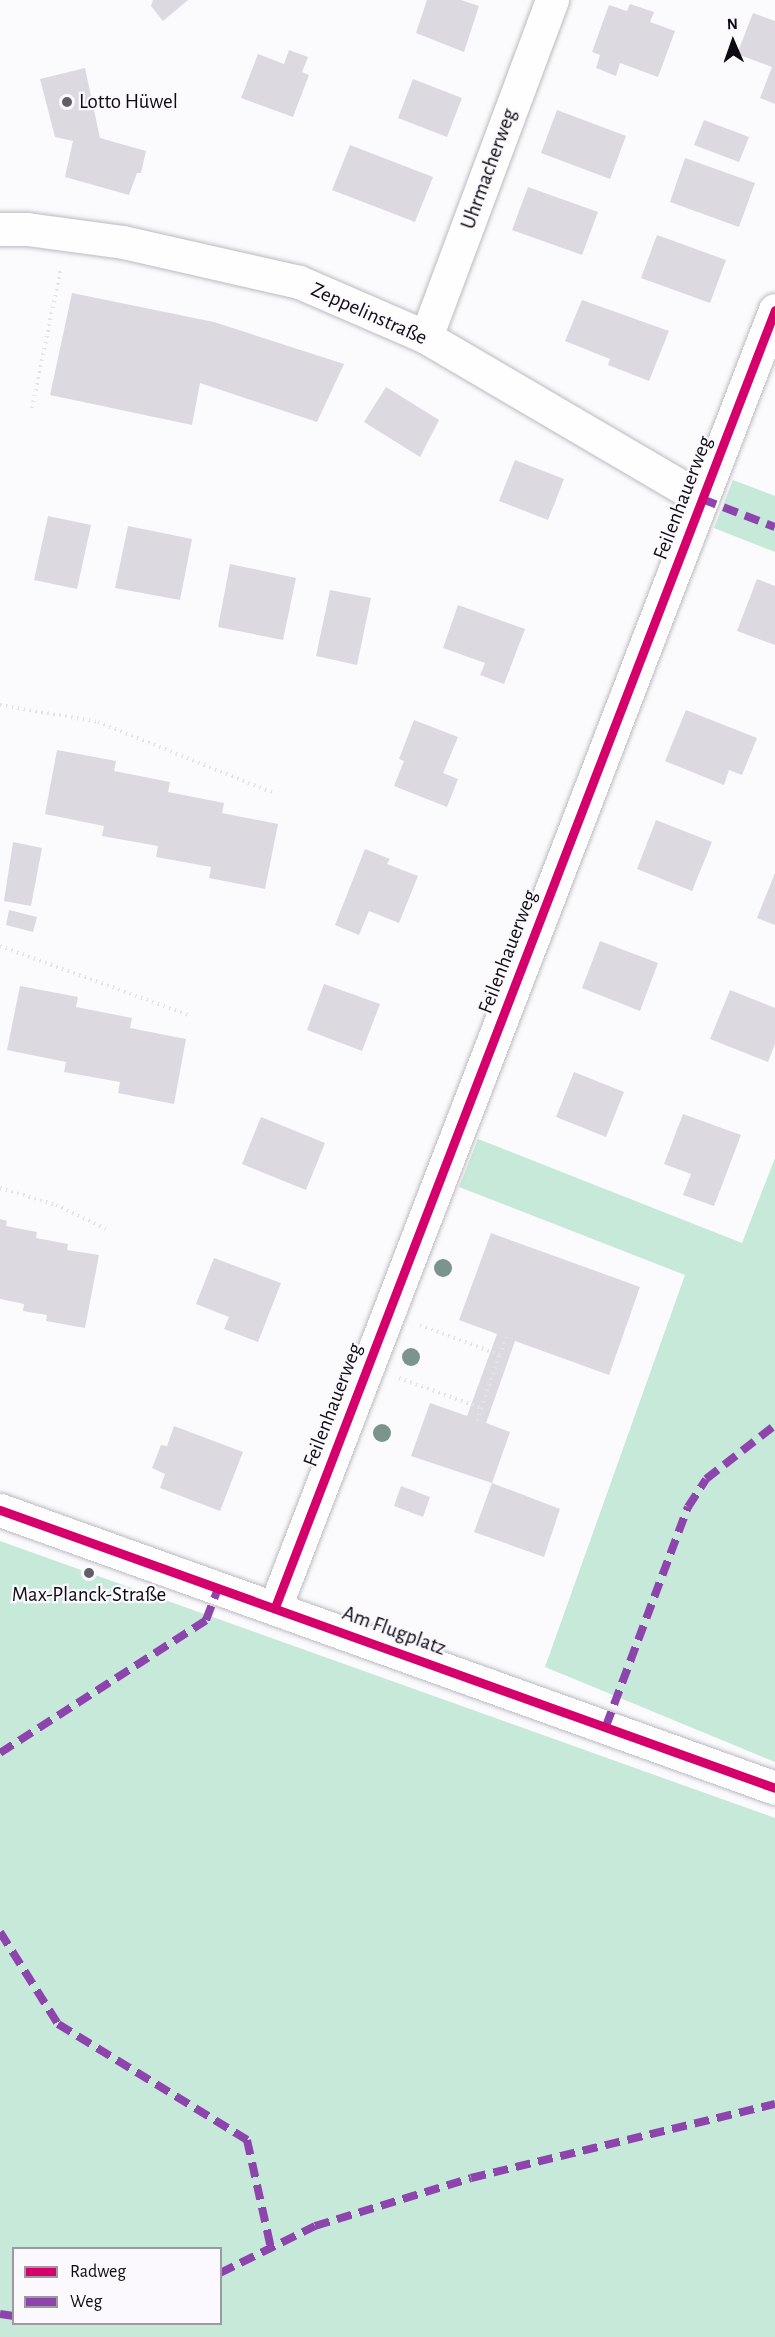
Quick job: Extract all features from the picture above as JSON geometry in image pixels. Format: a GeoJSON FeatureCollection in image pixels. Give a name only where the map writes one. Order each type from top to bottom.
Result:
{"type":"FeatureCollection","features":[{"type":"Feature","properties":{"kind":"street","name":"Uhrmacherweg"},"geometry":{"type":"LineString","coordinates":[[426,337],[552,0]]}},
{"type":"Feature","properties":{"kind":"street","name":"Zeppelinstraße"},"geometry":{"type":"LineString","coordinates":[[0,229],[68,234],[240,266],[299,282],[426,337],[702,499]]}},
{"type":"Feature","properties":{"kind":"street","name":"Feilenhauerweg"},"geometry":{"type":"LineString","coordinates":[[275,1607],[775,310]]}},
{"type":"Feature","properties":{"kind":"street","name":"Am Flugplatz"},"geometry":{"type":"LineString","coordinates":[[0,1510],[775,1788]]}},
{"type":"Feature","properties":{"kind":"path"},"geometry":{"type":"LineString","coordinates":[[32,408],[68,234]]}},
{"type":"Feature","properties":{"kind":"path"},"geometry":{"type":"LineString","coordinates":[[0,705],[98,722],[274,793]]}},
{"type":"Feature","properties":{"kind":"path"},"geometry":{"type":"LineString","coordinates":[[0,946],[189,1015]]}},
{"type":"Feature","properties":{"kind":"path"},"geometry":{"type":"LineString","coordinates":[[0,1188],[56,1205],[106,1229]]}},
{"type":"Feature","properties":{"kind":"path"},"geometry":{"type":"LineString","coordinates":[[388,1314],[500,1355]]}},
{"type":"Feature","properties":{"kind":"path"},"geometry":{"type":"LineString","coordinates":[[477,1420],[506,1337]]}},
{"type":"Feature","properties":{"kind":"path"},"geometry":{"type":"LineString","coordinates":[[368,1366],[481,1408]]}},
{"type":"Feature","properties":{"kind":"green space"},"geometry":{"type":"Polygon","coordinates":[[[733,480],[775,496],[775,552],[714,528],[733,480]]]}},
{"type":"Feature","properties":{"kind":"green space"},"geometry":{"type":"Polygon","coordinates":[[[478,1139],[742,1243],[775,1158],[775,1762],[545,1667],[685,1275],[459,1187],[478,1139]]]}},
{"type":"Feature","properties":{"kind":"green space"},"geometry":{"type":"Polygon","coordinates":[[[0,1541],[775,1818],[775,2337],[0,2337],[0,1541]]]}},
{"type":"Feature","properties":{"kind":"building"},"geometry":{"type":"Polygon","coordinates":[[[153,0],[188,0],[163,21],[151,6],[153,0]]]}},
{"type":"Feature","properties":{"kind":"building"},"geometry":{"type":"Polygon","coordinates":[[[427,0],[461,0],[479,6],[464,52],[416,33],[427,0]]]}},
{"type":"Feature","properties":{"kind":"building"},"geometry":{"type":"Polygon","coordinates":[[[630,4],[654,12],[650,22],[675,31],[658,77],[620,63],[616,76],[596,68],[600,55],[592,52],[609,5],[627,11],[630,4]]]}},
{"type":"Feature","properties":{"kind":"building"},"geometry":{"type":"Polygon","coordinates":[[[753,13],[775,21],[775,104],[760,98],[772,67],[737,54],[753,13]]]}},
{"type":"Feature","properties":{"kind":"building"},"geometry":{"type":"Polygon","coordinates":[[[289,50],[308,57],[302,72],[309,75],[293,117],[241,98],[258,54],[284,64],[289,50]]]}},
{"type":"Feature","properties":{"kind":"building"},"geometry":{"type":"Polygon","coordinates":[[[85,68],[100,138],[146,151],[141,173],[137,173],[129,195],[65,177],[73,141],[55,137],[40,79],[85,68]]]}},
{"type":"Feature","properties":{"kind":"building"},"geometry":{"type":"Polygon","coordinates":[[[413,79],[462,98],[447,137],[398,118],[413,79]]]}},
{"type":"Feature","properties":{"kind":"building"},"geometry":{"type":"Polygon","coordinates":[[[557,110],[626,136],[610,179],[541,153],[557,110]]]}},
{"type":"Feature","properties":{"kind":"building"},"geometry":{"type":"Polygon","coordinates":[[[704,120],[749,137],[739,162],[694,145],[704,120]]]}},
{"type":"Feature","properties":{"kind":"building"},"geometry":{"type":"Polygon","coordinates":[[[350,145],[433,177],[415,222],[332,190],[350,145]]]}},
{"type":"Feature","properties":{"kind":"building"},"geometry":{"type":"Polygon","coordinates":[[[685,158],[755,183],[739,227],[670,202],[685,158]]]}},
{"type":"Feature","properties":{"kind":"building"},"geometry":{"type":"Polygon","coordinates":[[[528,187],[598,212],[582,255],[512,230],[528,187]]]}},
{"type":"Feature","properties":{"kind":"building"},"geometry":{"type":"Polygon","coordinates":[[[657,235],[726,260],[710,303],[641,278],[657,235]]]}},
{"type":"Feature","properties":{"kind":"building"},"geometry":{"type":"Polygon","coordinates":[[[72,293],[214,322],[344,364],[317,422],[200,383],[192,425],[50,395],[72,293]]]}},
{"type":"Feature","properties":{"kind":"building"},"geometry":{"type":"Polygon","coordinates":[[[582,300],[669,331],[649,381],[608,365],[610,359],[565,341],[582,300]]]}},
{"type":"Feature","properties":{"kind":"building"},"geometry":{"type":"Polygon","coordinates":[[[386,387],[439,420],[420,457],[364,422],[386,387]]]}},
{"type":"Feature","properties":{"kind":"building"},"geometry":{"type":"Polygon","coordinates":[[[515,460],[564,479],[548,520],[499,501],[515,460]]]}},
{"type":"Feature","properties":{"kind":"building"},"geometry":{"type":"Polygon","coordinates":[[[48,516],[91,525],[77,589],[34,580],[48,516]]]}},
{"type":"Feature","properties":{"kind":"building"},"geometry":{"type":"Polygon","coordinates":[[[128,526],[192,539],[180,600],[115,588],[128,526]]]}},
{"type":"Feature","properties":{"kind":"building"},"geometry":{"type":"Polygon","coordinates":[[[230,564],[296,578],[283,640],[218,627],[230,564]]]}},
{"type":"Feature","properties":{"kind":"building"},"geometry":{"type":"Polygon","coordinates":[[[757,579],[775,586],[775,645],[737,631],[757,579]]]}},
{"type":"Feature","properties":{"kind":"building"},"geometry":{"type":"Polygon","coordinates":[[[330,590],[371,598],[357,665],[316,656],[330,590]]]}},
{"type":"Feature","properties":{"kind":"building"},"geometry":{"type":"Polygon","coordinates":[[[458,605],[525,629],[504,684],[480,675],[485,663],[443,648],[458,605]]]}},
{"type":"Feature","properties":{"kind":"building"},"geometry":{"type":"Polygon","coordinates":[[[686,710],[757,738],[742,775],[729,770],[724,785],[665,761],[686,710]]]}},
{"type":"Feature","properties":{"kind":"building"},"geometry":{"type":"Polygon","coordinates":[[[414,720],[458,737],[443,773],[458,779],[447,807],[394,786],[404,761],[399,759],[414,720]]]}},
{"type":"Feature","properties":{"kind":"building"},"geometry":{"type":"Polygon","coordinates":[[[57,750],[116,761],[114,771],[170,782],[168,792],[224,803],[222,813],[278,824],[265,889],[209,878],[211,867],[156,857],[158,846],[102,836],[104,826],[45,814],[57,750]]]}},
{"type":"Feature","properties":{"kind":"building"},"geometry":{"type":"Polygon","coordinates":[[[656,820],[712,842],[692,891],[637,869],[656,820]]]}},
{"type":"Feature","properties":{"kind":"building"},"geometry":{"type":"Polygon","coordinates":[[[13,842],[42,848],[31,906],[4,901],[13,842]]]}},
{"type":"Feature","properties":{"kind":"building"},"geometry":{"type":"Polygon","coordinates":[[[365,849],[390,859],[387,864],[418,876],[399,923],[369,911],[359,935],[335,925],[365,849]]]}},
{"type":"Feature","properties":{"kind":"building"},"geometry":{"type":"Polygon","coordinates":[[[775,873],[775,925],[757,918],[775,873]]]}},
{"type":"Feature","properties":{"kind":"building"},"geometry":{"type":"Polygon","coordinates":[[[9,910],[37,917],[33,932],[6,925],[9,910]]]}},
{"type":"Feature","properties":{"kind":"building"},"geometry":{"type":"Polygon","coordinates":[[[600,941],[658,963],[640,1011],[582,988],[600,941]]]}},
{"type":"Feature","properties":{"kind":"building"},"geometry":{"type":"Polygon","coordinates":[[[324,984],[380,1004],[362,1051],[307,1030],[324,984]]]}},
{"type":"Feature","properties":{"kind":"building"},"geometry":{"type":"Polygon","coordinates":[[[20,986],[78,997],[76,1007],[132,1018],[130,1028],[186,1039],[174,1104],[118,1093],[120,1082],[64,1072],[66,1062],[7,1050],[20,986]]]}},
{"type":"Feature","properties":{"kind":"building"},"geometry":{"type":"Polygon","coordinates":[[[730,990],[775,1008],[775,1044],[768,1062],[710,1039],[730,990]]]}},
{"type":"Feature","properties":{"kind":"building"},"geometry":{"type":"Polygon","coordinates":[[[574,1072],[624,1092],[606,1137],[556,1117],[574,1072]]]}},
{"type":"Feature","properties":{"kind":"building"},"geometry":{"type":"Polygon","coordinates":[[[683,1114],[741,1135],[714,1206],[683,1195],[691,1174],[664,1164],[683,1114]]]}},
{"type":"Feature","properties":{"kind":"building"},"geometry":{"type":"Polygon","coordinates":[[[261,1117],[325,1143],[306,1190],[242,1164],[261,1117]]]}},
{"type":"Feature","properties":{"kind":"building"},"geometry":{"type":"Polygon","coordinates":[[[0,1219],[7,1221],[6,1226],[37,1232],[36,1238],[68,1244],[67,1250],[99,1255],[85,1328],[46,1321],[47,1315],[23,1311],[24,1304],[0,1299],[0,1219]]]}},
{"type":"Feature","properties":{"kind":"building"},"geometry":{"type":"Polygon","coordinates":[[[491,1233],[640,1287],[609,1375],[515,1341],[486,1423],[510,1432],[492,1483],[411,1456],[430,1403],[467,1416],[497,1334],[459,1320],[491,1233]]]}},
{"type":"Feature","properties":{"kind":"building"},"geometry":{"type":"Polygon","coordinates":[[[214,1258],[281,1283],[258,1342],[224,1329],[229,1317],[196,1304],[214,1258]]]}},
{"type":"Feature","properties":{"kind":"building"},"geometry":{"type":"Polygon","coordinates":[[[174,1426],[243,1452],[220,1511],[160,1488],[165,1474],[152,1468],[161,1445],[167,1446],[174,1426]]]}},
{"type":"Feature","properties":{"kind":"building"},"geometry":{"type":"Polygon","coordinates":[[[492,1483],[560,1509],[544,1557],[474,1532],[492,1483]]]}},
{"type":"Feature","properties":{"kind":"building"},"geometry":{"type":"Polygon","coordinates":[[[401,1486],[430,1497],[423,1517],[394,1506],[401,1486]]]}},
{"type":"Feature","properties":{"kind":"marked path"},"geometry":{"type":"LineString","coordinates":[[702,499],[775,527]]}},
{"type":"Feature","properties":{"kind":"marked path"},"geometry":{"type":"LineString","coordinates":[[606,1726],[688,1507],[706,1479],[775,1425]]}},
{"type":"Feature","properties":{"kind":"marked path"},"geometry":{"type":"LineString","coordinates":[[0,1753],[206,1620],[219,1586]]}},
{"type":"Feature","properties":{"kind":"marked path"},"geometry":{"type":"LineString","coordinates":[[0,1932],[58,2024],[247,2140],[271,2248]]}},
{"type":"Feature","properties":{"kind":"marked path"},"geometry":{"type":"LineString","coordinates":[[222,2272],[315,2226],[471,2178],[775,2104]]}},
{"type":"Feature","properties":{"kind":"marked path"},"geometry":{"type":"LineString","coordinates":[[0,2314],[12,2316]]}},
{"type":"Feature","properties":{"kind":"cycle path"},"geometry":{"type":"LineString","coordinates":[[275,1607],[775,310]]}},
{"type":"Feature","properties":{"kind":"cycle path"},"geometry":{"type":"LineString","coordinates":[[0,1510],[775,1788]]}},
{"type":"Feature","properties":{"kind":"place","name":"Lotto Hüwel"},"geometry":{"type":"Point","coordinates":[67,102]}},
{"type":"Feature","properties":{"kind":"place","name":"Max-Planck-Straße"},"geometry":{"type":"Point","coordinates":[89,1573]}}]}
